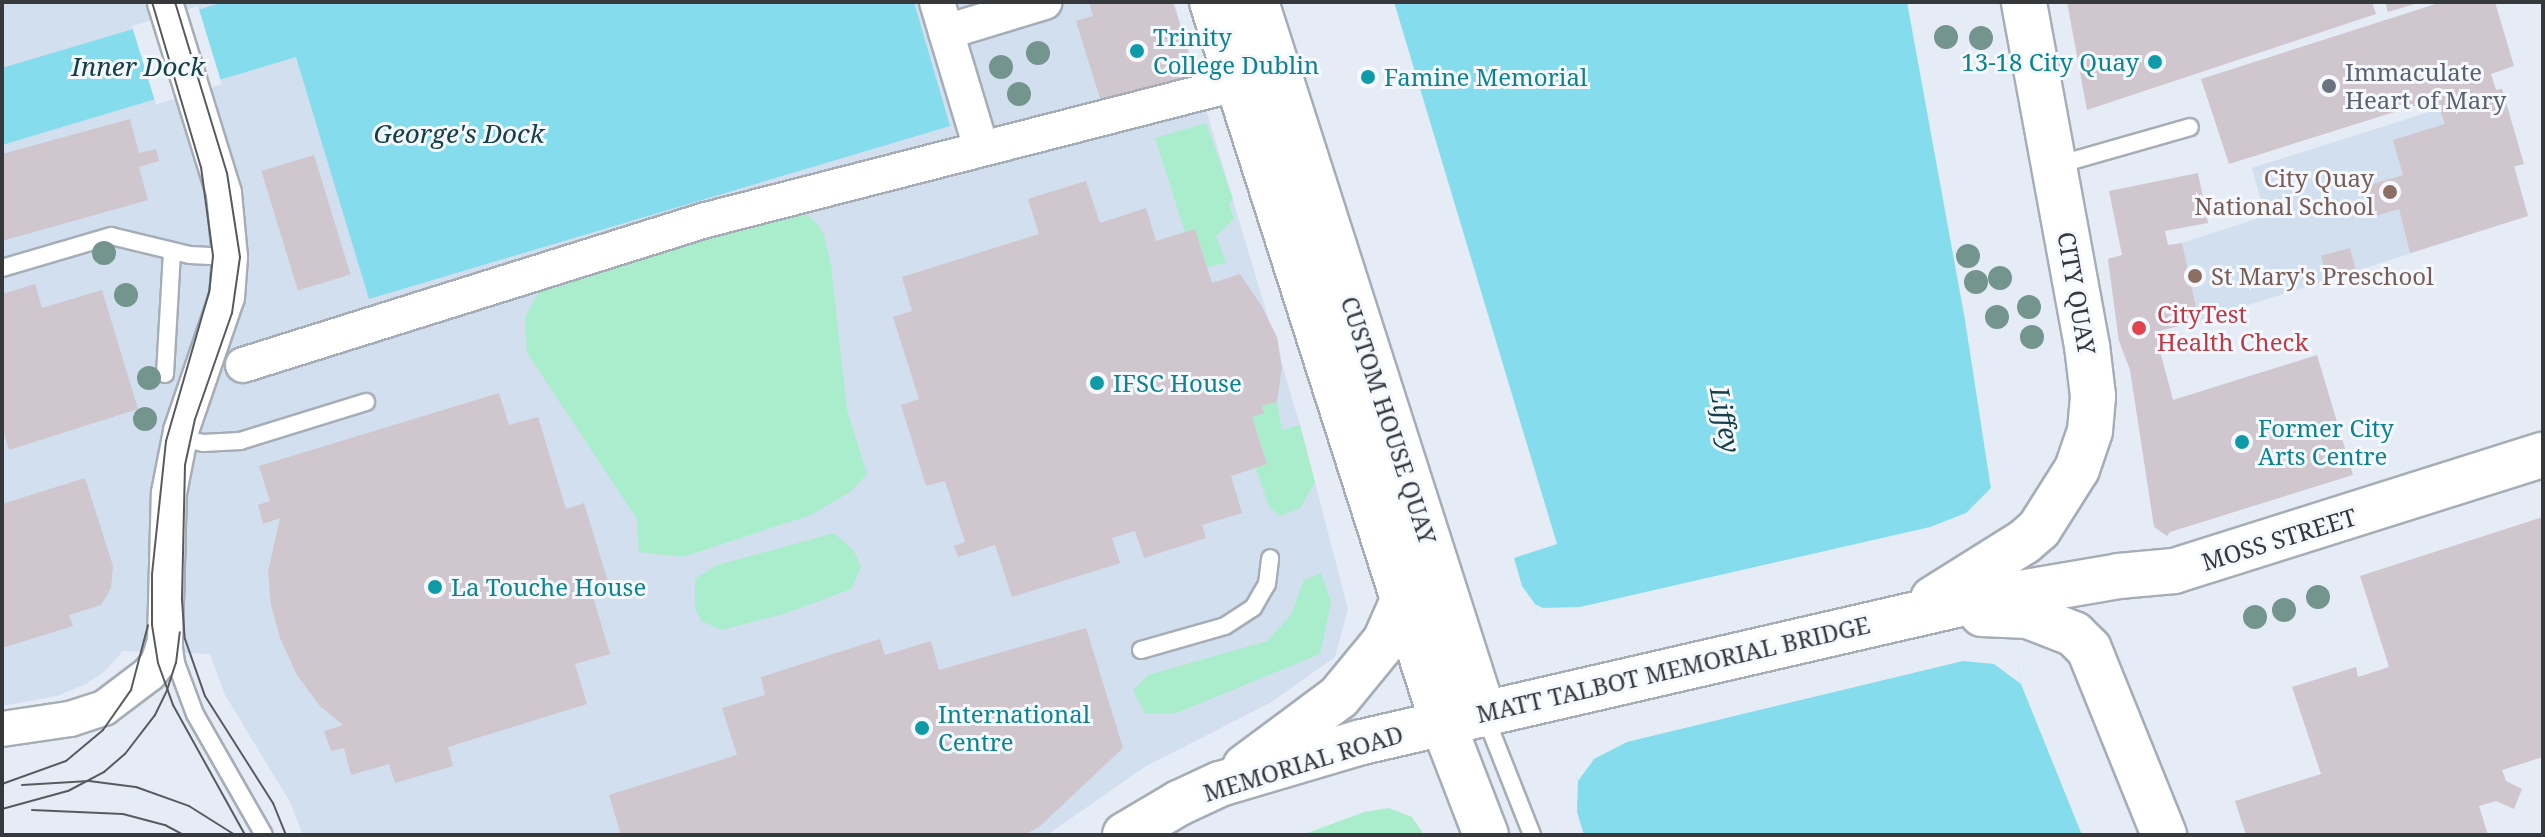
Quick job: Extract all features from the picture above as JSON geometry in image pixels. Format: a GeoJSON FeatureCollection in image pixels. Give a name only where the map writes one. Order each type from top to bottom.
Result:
{"type":"FeatureCollection","features":[{"type":"Feature","properties":{"kind":"main road","name":"CUSTOM HOUSE QUAY"},"geometry":{"type":"LineString","coordinates":[[1212,2],[1442,721],[1486,835]]}},
{"type":"Feature","properties":{"kind":"main road","name":"CUSTOM HOUSE QUAY"},"geometry":{"type":"LineString","coordinates":[[1256,2],[1483,711]]}},
{"type":"Feature","properties":{"kind":"main road","name":"CITY QUAY"},"geometry":{"type":"LineString","coordinates":[[2007,588],[2077,469],[2090,431],[2093,396],[2087,346],[2024,2]]}},
{"type":"Feature","properties":{"kind":"main road","name":"MOSS STREET"},"geometry":{"type":"LineString","coordinates":[[2007,588],[2174,571],[2543,455]]}},
{"type":"Feature","properties":{"kind":"main road","name":"MATT TALBOT MEMORIAL BRIDGE"},"geometry":{"type":"LineString","coordinates":[[1442,721],[1904,617],[2007,588]]}},
{"type":"Feature","properties":{"kind":"main road"},"geometry":{"type":"LineString","coordinates":[[2007,588],[2028,616],[2074,634],[2089,649],[2164,835]]}},
{"type":"Feature","properties":{"kind":"main road"},"geometry":{"type":"LineString","coordinates":[[1220,784],[1339,697],[1385,641],[1403,600]]}},
{"type":"Feature","properties":{"kind":"main road","name":"MEMORIAL ROAD"},"geometry":{"type":"LineString","coordinates":[[1125,835],[1179,803],[1220,784],[1442,721]]}},
{"type":"Feature","properties":{"kind":"street"},"geometry":{"type":"LineString","coordinates":[[2,729],[70,719],[118,700],[158,663],[165,641],[169,493],[180,438],[227,297],[230,257],[224,193],[165,2]]}},
{"type":"Feature","properties":{"kind":"street"},"geometry":{"type":"LineString","coordinates":[[981,148],[941,17],[1045,2]]}},
{"type":"Feature","properties":{"kind":"street"},"geometry":{"type":"LineString","coordinates":[[243,365],[706,220],[1239,83]]}},
{"type":"Feature","properties":{"kind":"lane"},"geometry":{"type":"LineString","coordinates":[[2054,165],[2190,127]]}},
{"type":"Feature","properties":{"kind":"lane"},"geometry":{"type":"LineString","coordinates":[[2,268],[111,236],[172,251],[230,257]]}},
{"type":"Feature","properties":{"kind":"lane"},"geometry":{"type":"LineString","coordinates":[[165,374],[172,251]]}},
{"type":"Feature","properties":{"kind":"lane"},"geometry":{"type":"LineString","coordinates":[[180,438],[203,443],[240,441],[366,402]]}},
{"type":"Feature","properties":{"kind":"lane"},"geometry":{"type":"LineString","coordinates":[[1141,650],[1225,626],[1253,608],[1267,584],[1270,558]]}},
{"type":"Feature","properties":{"kind":"lane"},"geometry":{"type":"LineString","coordinates":[[167,616],[176,663],[195,714],[264,835]]}},
{"type":"Feature","properties":{"kind":"lane","name":"CUSTOM HOUSE QUAY"},"geometry":{"type":"LineString","coordinates":[[1483,711],[1532,835]]}},
{"type":"Feature","properties":{"kind":"shaded area"},"geometry":{"type":"Polygon","coordinates":[[[2,2],[1174,2],[1300,425],[1348,609],[1335,657],[1270,703],[1146,766],[1047,835],[303,835],[290,802],[225,695],[210,654],[123,651],[105,671],[86,684],[57,696],[2,706],[2,2]]]}},
{"type":"Feature","properties":{"kind":"shaded area","name":"City Quay National School"},"geometry":{"type":"Polygon","coordinates":[[[2502,89],[2524,164],[2514,167],[2528,216],[2199,321],[2119,341],[2108,259],[2182,243],[2265,216],[2252,168],[2502,89]]]}},
{"type":"Feature","properties":{"kind":"green space"},"geometry":{"type":"Polygon","coordinates":[[[1206,123],[1233,199],[1229,204],[1234,219],[1216,236],[1226,263],[1207,267],[1195,229],[1185,232],[1155,138],[1206,123]]]}},
{"type":"Feature","properties":{"kind":"green space"},"geometry":{"type":"Polygon","coordinates":[[[799,209],[817,223],[824,235],[831,265],[847,410],[867,474],[850,492],[811,515],[683,557],[639,552],[637,519],[527,353],[525,317],[539,291],[574,277],[799,209]]]}},
{"type":"Feature","properties":{"kind":"green space"},"geometry":{"type":"Polygon","coordinates":[[[1277,402],[1282,430],[1300,425],[1315,482],[1301,507],[1280,516],[1269,507],[1256,468],[1267,463],[1252,417],[1262,406],[1277,402]]]}},
{"type":"Feature","properties":{"kind":"green space"},"geometry":{"type":"Polygon","coordinates":[[[834,533],[854,551],[861,567],[851,589],[787,613],[722,630],[701,621],[695,607],[695,579],[717,565],[834,533]]]}},
{"type":"Feature","properties":{"kind":"green space"},"geometry":{"type":"Polygon","coordinates":[[[1321,573],[1331,602],[1320,654],[1174,714],[1145,714],[1133,690],[1148,675],[1267,641],[1291,615],[1304,580],[1321,573]]]}},
{"type":"Feature","properties":{"kind":"green space"},"geometry":{"type":"Polygon","coordinates":[[[1389,808],[1412,817],[1424,835],[1302,835],[1364,812],[1389,808]]]}},
{"type":"Feature","properties":{"kind":"water","name":"George's Dock"},"geometry":{"type":"Polygon","coordinates":[[[224,2],[914,2],[950,126],[369,299],[296,57],[2,145],[2,68],[224,2]]]}},
{"type":"Feature","properties":{"kind":"water","name":"Liffey"},"geometry":{"type":"Polygon","coordinates":[[[1394,2],[1907,2],[1965,320],[2021,684],[2082,835],[1584,835],[1577,812],[1578,781],[1558,693],[1535,604],[1522,586],[1514,558],[1557,544],[1394,2]]]}},
{"type":"Feature","properties":{"kind":"pier"},"geometry":{"type":"Polygon","coordinates":[[[198,6],[222,84],[156,105],[132,26],[198,6]]]}},
{"type":"Feature","properties":{"kind":"pier"},"geometry":{"type":"Polygon","coordinates":[[[1992,487],[2021,684],[1994,664],[1963,661],[1627,742],[1594,759],[1578,781],[1535,604],[1543,608],[1580,607],[1930,527],[1966,513],[1992,487]]]}},
{"type":"Feature","properties":{"kind":"building","name":"Trinity College Dublin"},"geometry":{"type":"Polygon","coordinates":[[[1089,2],[1173,2],[1197,80],[1103,108],[1076,21],[1093,16],[1089,2]]]}},
{"type":"Feature","properties":{"kind":"building","name":"13-18 City Quay"},"geometry":{"type":"Polygon","coordinates":[[[2067,2],[2372,2],[2376,14],[2087,110],[2067,2]]]}},
{"type":"Feature","properties":{"kind":"building"},"geometry":{"type":"Polygon","coordinates":[[[2385,2],[2418,2],[2418,3],[2388,12],[2385,2]]]}},
{"type":"Feature","properties":{"kind":"building"},"geometry":{"type":"Polygon","coordinates":[[[2442,2],[2495,2],[2514,66],[2491,74],[2496,90],[2502,89],[2524,164],[2514,166],[2528,216],[2410,253],[2399,209],[2376,216],[2369,185],[2403,175],[2393,140],[2445,124],[2436,99],[2229,164],[2201,79],[2442,2]]]}},
{"type":"Feature","properties":{"kind":"building"},"geometry":{"type":"Polygon","coordinates":[[[130,119],[139,153],[156,149],[159,161],[139,167],[148,200],[2,241],[2,154],[130,119]]]}},
{"type":"Feature","properties":{"kind":"building"},"geometry":{"type":"Polygon","coordinates":[[[314,155],[351,275],[298,291],[261,171],[314,155]]]}},
{"type":"Feature","properties":{"kind":"building","name":"Former City Arts Centre"},"geometry":{"type":"Polygon","coordinates":[[[2198,173],[2208,223],[2165,231],[2168,245],[2182,243],[2199,321],[2155,332],[2173,400],[2317,355],[2353,475],[2170,532],[2167,536],[2154,527],[2130,370],[2119,341],[2108,259],[2122,255],[2109,191],[2198,173]]]}},
{"type":"Feature","properties":{"kind":"building","name":"IFSC House"},"geometry":{"type":"Polygon","coordinates":[[[1086,181],[1100,223],[1146,208],[1156,241],[1195,229],[1212,283],[1240,274],[1261,305],[1277,337],[1282,367],[1277,402],[1262,406],[1264,413],[1252,417],[1267,464],[1231,476],[1242,513],[1202,525],[1206,538],[1144,558],[1135,531],[1112,538],[1120,563],[1012,597],[995,545],[958,557],[954,546],[965,542],[945,481],[926,486],[901,405],[919,399],[893,317],[912,311],[902,277],[1039,234],[1028,199],[1086,181]]]}},
{"type":"Feature","properties":{"kind":"building"},"geometry":{"type":"Polygon","coordinates":[[[2350,248],[2356,271],[2327,279],[2321,256],[2350,248]]]}},
{"type":"Feature","properties":{"kind":"building"},"geometry":{"type":"Polygon","coordinates":[[[35,284],[42,308],[102,290],[138,409],[9,450],[2,427],[2,294],[35,284]]]}},
{"type":"Feature","properties":{"kind":"building","name":"La Touche House"},"geometry":{"type":"Polygon","coordinates":[[[499,393],[509,425],[538,417],[566,509],[584,503],[609,585],[591,590],[610,654],[575,664],[587,704],[448,747],[453,766],[395,783],[389,764],[351,775],[344,748],[331,751],[324,731],[343,725],[320,706],[297,675],[280,638],[271,605],[268,572],[280,518],[263,524],[258,505],[270,501],[259,466],[499,393]]]}},
{"type":"Feature","properties":{"kind":"building"},"geometry":{"type":"Polygon","coordinates":[[[85,478],[113,566],[111,588],[101,605],[69,615],[73,626],[2,648],[2,504],[85,478]]]}},
{"type":"Feature","properties":{"kind":"building"},"geometry":{"type":"Polygon","coordinates":[[[2543,517],[2543,757],[2502,770],[2506,781],[2522,789],[2514,809],[2496,801],[2479,806],[2488,835],[2246,835],[2235,801],[2321,774],[2292,687],[2356,667],[2358,677],[2389,667],[2360,576],[2543,517]]]}},
{"type":"Feature","properties":{"kind":"building","name":"International Centre"},"geometry":{"type":"Polygon","coordinates":[[[1086,628],[1123,748],[1039,827],[1024,835],[621,835],[609,795],[737,755],[722,708],[765,695],[761,677],[880,639],[885,655],[931,641],[939,670],[1086,628]]]}},
{"type":"Feature","properties":{"kind":"tram line"},"geometry":{"type":"LineString","coordinates":[[152,2],[201,167],[213,256],[209,292],[166,441],[152,574],[152,625],[158,663],[173,705],[245,835]]}},
{"type":"Feature","properties":{"kind":"tram line"},"geometry":{"type":"LineString","coordinates":[[175,2],[227,173],[240,257],[232,313],[195,419],[185,465],[182,600],[185,639],[205,696],[273,803],[286,835]]}},
{"type":"Feature","properties":{"kind":"tram line"},"geometry":{"type":"LineString","coordinates":[[2,784],[66,761],[103,730],[131,690],[148,625]]}},
{"type":"Feature","properties":{"kind":"tram line"},"geometry":{"type":"LineString","coordinates":[[2,809],[68,791],[104,772],[125,754],[155,715],[167,690],[176,663],[180,632]]}},
{"type":"Feature","properties":{"kind":"tram line"},"geometry":{"type":"LineString","coordinates":[[22,785],[89,781],[136,787],[189,806],[235,835]]}},
{"type":"Feature","properties":{"kind":"tram line"},"geometry":{"type":"LineString","coordinates":[[32,810],[123,814],[165,825],[184,835]]}},
{"type":"Feature","properties":{"kind":"place","name":"Trinity College Dublin"},"geometry":{"type":"Point","coordinates":[1137,51]}},
{"type":"Feature","properties":{"kind":"place","name":"13-18 City Quay"},"geometry":{"type":"Point","coordinates":[2155,62]}},
{"type":"Feature","properties":{"kind":"place","name":"Famine Memorial"},"geometry":{"type":"Point","coordinates":[1368,77]}},
{"type":"Feature","properties":{"kind":"place","name":"Immaculate Heart of Mary"},"geometry":{"type":"Point","coordinates":[2329,86]}},
{"type":"Feature","properties":{"kind":"place","name":"City Quay National School"},"geometry":{"type":"Point","coordinates":[2390,192]}},
{"type":"Feature","properties":{"kind":"place","name":"St Mary's Preschool"},"geometry":{"type":"Point","coordinates":[2195,276]}},
{"type":"Feature","properties":{"kind":"place","name":"CityTest Health Check"},"geometry":{"type":"Point","coordinates":[2139,328]}},
{"type":"Feature","properties":{"kind":"place","name":"IFSC House"},"geometry":{"type":"Point","coordinates":[1097,383]}},
{"type":"Feature","properties":{"kind":"place","name":"Former City Arts Centre"},"geometry":{"type":"Point","coordinates":[2242,442]}},
{"type":"Feature","properties":{"kind":"place","name":"La Touche House"},"geometry":{"type":"Point","coordinates":[435,587]}},
{"type":"Feature","properties":{"kind":"place","name":"International Centre"},"geometry":{"type":"Point","coordinates":[922,728]}},
{"type":"Feature","properties":{"kind":"water label","name":"Inner Dock"},"geometry":{"type":"Point","coordinates":[138,67]}}]}
